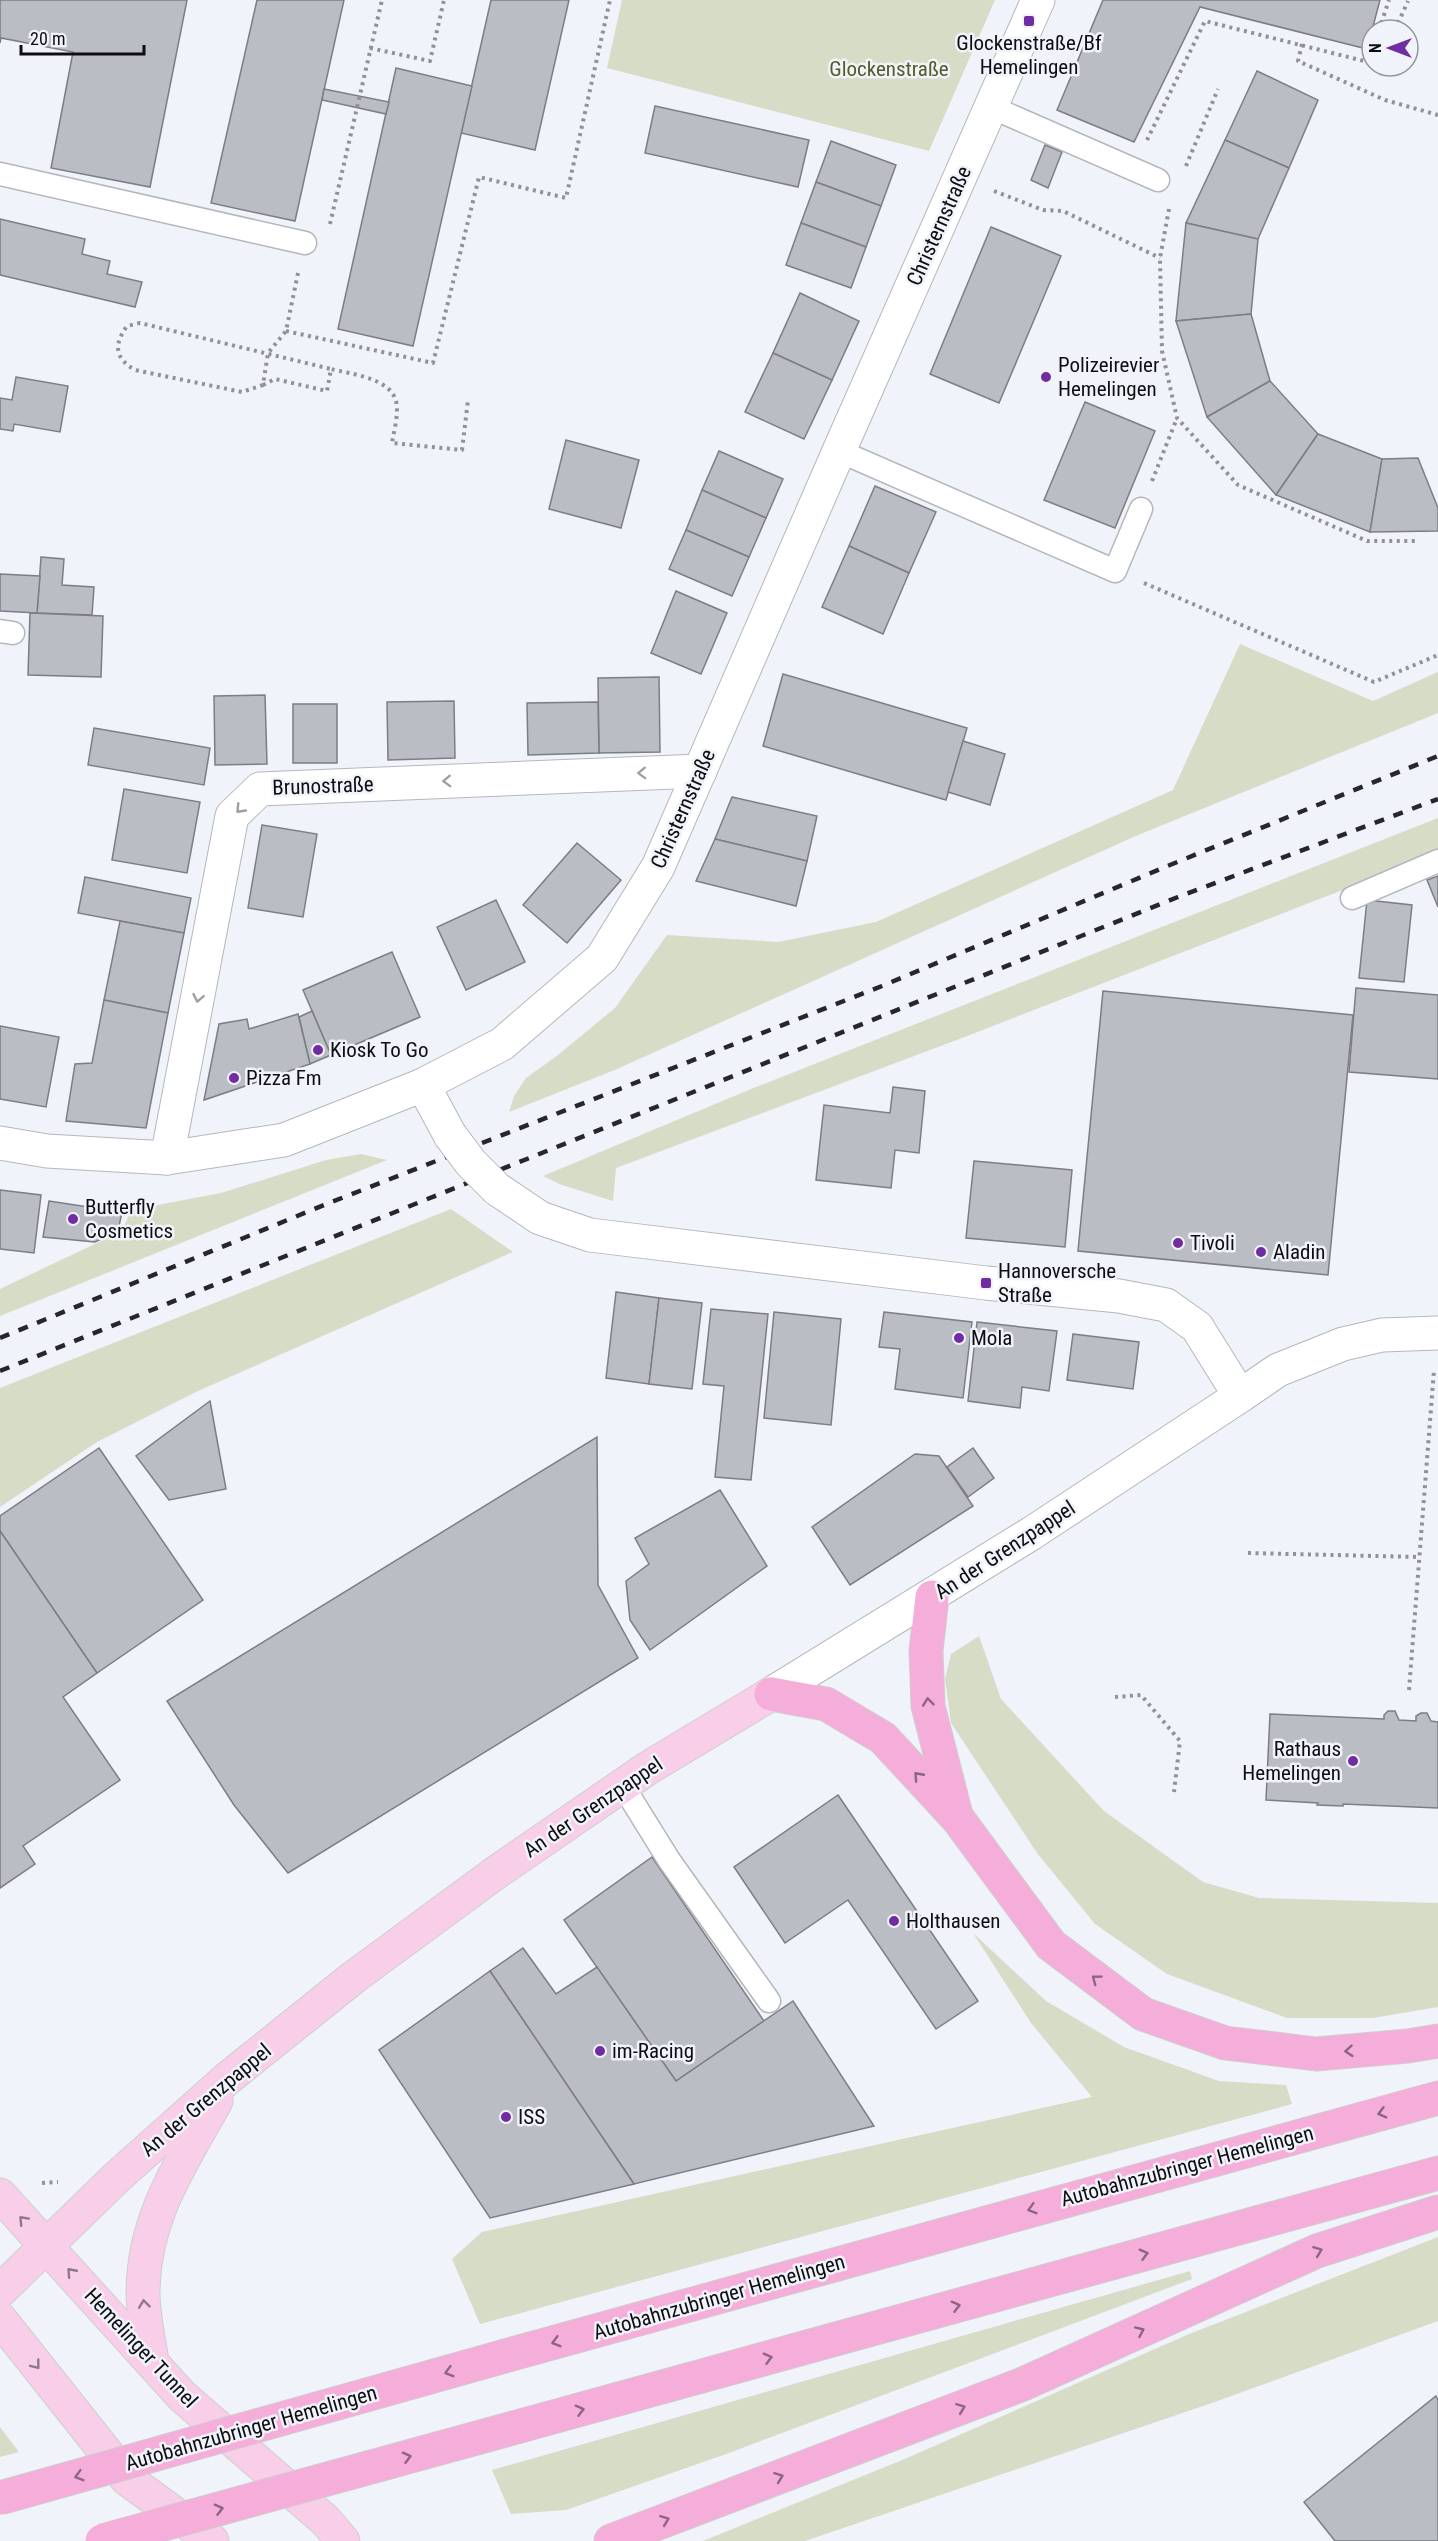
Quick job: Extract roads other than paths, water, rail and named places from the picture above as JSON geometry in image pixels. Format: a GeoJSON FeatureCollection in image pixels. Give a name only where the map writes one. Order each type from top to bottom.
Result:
{"type":"FeatureCollection","features":[{"type":"Feature","properties":{"kind":"highway"},"geometry":{"type":"LineString","coordinates":[[932,1597],[926,1651],[927,1706],[958,1819]]}},
{"type":"Feature","properties":{"kind":"highway"},"geometry":{"type":"LineString","coordinates":[[771,1694],[826,1704],[883,1738],[958,1819],[1051,1945],[1143,2014],[1224,2043],[1316,2054],[1438,2041]]}},
{"type":"Feature","properties":{"kind":"highway","name":"Autobahnzubringer Hemelingen"},"geometry":{"type":"LineString","coordinates":[[0,2498],[1438,2098]]}},
{"type":"Feature","properties":{"kind":"highway"},"geometry":{"type":"LineString","coordinates":[[102,2541],[1438,2173]]}},
{"type":"Feature","properties":{"kind":"highway"},"geometry":{"type":"LineString","coordinates":[[611,2541],[1023,2384],[1317,2251],[1438,2212]]}},
{"type":"Feature","properties":{"kind":"main road","name":"An der Grenzpappel"},"geometry":{"type":"LineString","coordinates":[[0,2290],[116,2178],[228,2078],[363,1970],[494,1874],[623,1786],[771,1694]]}},
{"type":"Feature","properties":{"kind":"main road"},"geometry":{"type":"LineString","coordinates":[[152,2362],[143,2294],[147,2242],[161,2201],[228,2078]]}},
{"type":"Feature","properties":{"kind":"main road","name":"Hemelinger Tunnel"},"geometry":{"type":"LineString","coordinates":[[0,2194],[182,2396],[326,2521],[343,2541]]}},
{"type":"Feature","properties":{"kind":"main road"},"geometry":{"type":"LineString","coordinates":[[0,2319],[127,2479],[212,2541]]}},
{"type":"Feature","properties":{"kind":"street","name":"Christernstraße"},"geometry":{"type":"LineString","coordinates":[[0,1143],[47,1151],[167,1158],[284,1140],[423,1085],[502,1044],[602,958],[658,867],[1038,0]]}},
{"type":"Feature","properties":{"kind":"street","name":"Brunostraße"},"geometry":{"type":"LineString","coordinates":[[167,1158],[232,816],[260,789],[700,771]]}},
{"type":"Feature","properties":{"kind":"street"},"geometry":{"type":"LineString","coordinates":[[423,1085],[450,1135],[471,1163],[497,1189],[540,1218],[590,1235],[986,1283],[1119,1296],[1166,1305],[1197,1327],[1240,1395],[1278,1370],[1343,1344],[1382,1335],[1437,1333]]}},
{"type":"Feature","properties":{"kind":"street","name":"An der Grenzpappel"},"geometry":{"type":"LineString","coordinates":[[771,1694],[932,1597],[1171,1443],[1240,1395]]}},
{"type":"Feature","properties":{"kind":"lane"},"geometry":{"type":"LineString","coordinates":[[991,108],[1158,180]]}},
{"type":"Feature","properties":{"kind":"lane"},"geometry":{"type":"LineString","coordinates":[[0,174],[306,243]]}},
{"type":"Feature","properties":{"kind":"lane"},"geometry":{"type":"LineString","coordinates":[[839,451],[1115,571],[1141,509]]}},
{"type":"Feature","properties":{"kind":"lane"},"geometry":{"type":"LineString","coordinates":[[1352,898],[1438,861]]}},
{"type":"Feature","properties":{"kind":"lane"},"geometry":{"type":"LineString","coordinates":[[623,1786],[669,1860],[769,2001]]}},
{"type":"Feature","properties":{"kind":"railway"},"geometry":{"type":"LineString","coordinates":[[0,1338],[324,1205],[882,986],[1438,756]]}},
{"type":"Feature","properties":{"kind":"railway"},"geometry":{"type":"LineString","coordinates":[[0,1371],[1178,897],[1438,799]]}},
{"type":"Feature","properties":{"kind":"place","name":"Glockenstraße/Bf Hemelingen"},"geometry":{"type":"Point","coordinates":[1029,21]}},
{"type":"Feature","properties":{"kind":"place","name":"Polizeirevier Hemelingen"},"geometry":{"type":"Point","coordinates":[1046,377]}},
{"type":"Feature","properties":{"kind":"place","name":"Kiosk To Go"},"geometry":{"type":"Point","coordinates":[318,1050]}},
{"type":"Feature","properties":{"kind":"place","name":"Pizza Fm"},"geometry":{"type":"Point","coordinates":[234,1078]}},
{"type":"Feature","properties":{"kind":"place","name":"Butterfly Cosmetics"},"geometry":{"type":"Point","coordinates":[73,1219]}},
{"type":"Feature","properties":{"kind":"place","name":"Tivoli"},"geometry":{"type":"Point","coordinates":[1178,1243]}},
{"type":"Feature","properties":{"kind":"place","name":"Aladin"},"geometry":{"type":"Point","coordinates":[1261,1252]}},
{"type":"Feature","properties":{"kind":"place","name":"Hannoversche Straße"},"geometry":{"type":"Point","coordinates":[986,1283]}},
{"type":"Feature","properties":{"kind":"place","name":"Mola"},"geometry":{"type":"Point","coordinates":[959,1338]}},
{"type":"Feature","properties":{"kind":"place","name":"Rathaus Hemelingen"},"geometry":{"type":"Point","coordinates":[1353,1761]}},
{"type":"Feature","properties":{"kind":"place","name":"Holthausen"},"geometry":{"type":"Point","coordinates":[894,1921]}},
{"type":"Feature","properties":{"kind":"place","name":"im-Racing"},"geometry":{"type":"Point","coordinates":[600,2051]}},
{"type":"Feature","properties":{"kind":"place","name":"ISS"},"geometry":{"type":"Point","coordinates":[506,2117]}},
{"type":"Feature","properties":{"kind":"park label","name":"Glockenstraße"},"geometry":{"type":"Point","coordinates":[889,69]}}]}
